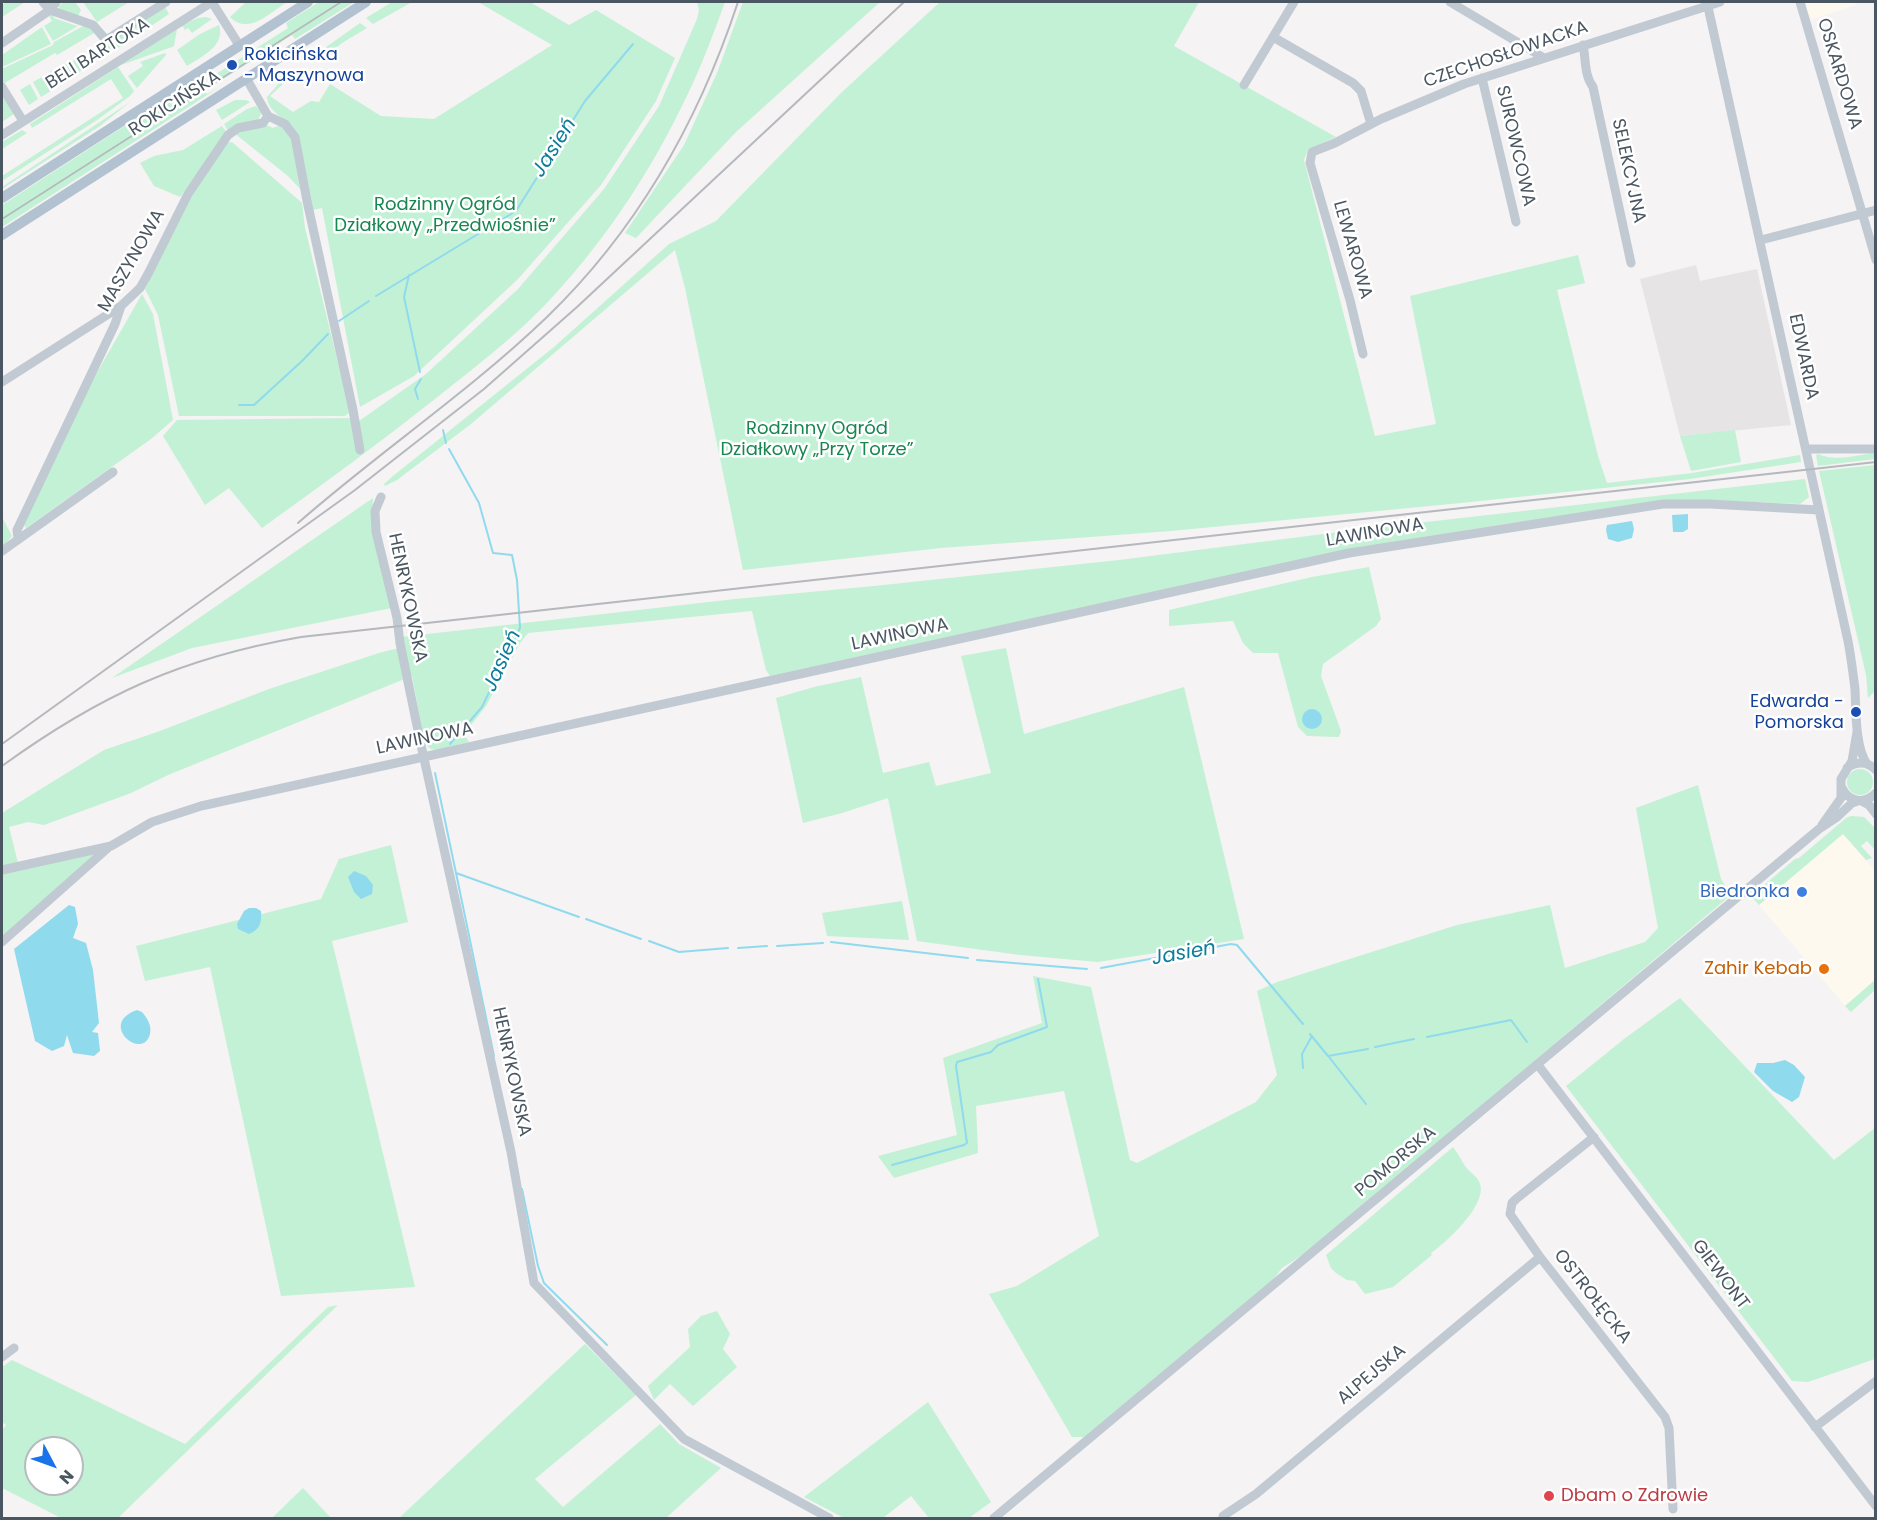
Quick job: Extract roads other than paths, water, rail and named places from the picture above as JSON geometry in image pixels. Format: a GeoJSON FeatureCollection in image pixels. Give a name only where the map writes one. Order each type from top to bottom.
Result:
{"type":"FeatureCollection","features":[{"type":"Feature","properties":{"kind":"main road","name":"ROKICIŃSKA"},"geometry":{"type":"LineString","coordinates":[[2,198],[308,2]]}},
{"type":"Feature","properties":{"kind":"main road","name":"ROKICIŃSKA"},"geometry":{"type":"LineString","coordinates":[[2,234],[366,2]]}},
{"type":"Feature","properties":{"kind":"street"},"geometry":{"type":"LineString","coordinates":[[43,2],[50,10],[93,25],[106,40],[166,2]]}},
{"type":"Feature","properties":{"kind":"street"},"geometry":{"type":"LineString","coordinates":[[2,43],[50,10],[56,2]]}},
{"type":"Feature","properties":{"kind":"street"},"geometry":{"type":"LineString","coordinates":[[212,2],[239,45]]}},
{"type":"Feature","properties":{"kind":"street","name":"BELI BARTOKA"},"geometry":{"type":"LineString","coordinates":[[2,135],[212,2]]}},
{"type":"Feature","properties":{"kind":"street"},"geometry":{"type":"LineString","coordinates":[[1244,85],[1294,2]]}},
{"type":"Feature","properties":{"kind":"street"},"geometry":{"type":"LineString","coordinates":[[1450,2],[1544,58]]}},
{"type":"Feature","properties":{"kind":"street"},"geometry":{"type":"LineString","coordinates":[[1693,2],[1708,7]]}},
{"type":"Feature","properties":{"kind":"street","name":"CZECHOSŁOWACKA"},"geometry":{"type":"LineString","coordinates":[[1310,155],[1371,124],[1482,78],[1720,2]]}},
{"type":"Feature","properties":{"kind":"street","name":"OSKARDOWA"},"geometry":{"type":"LineString","coordinates":[[1800,2],[1875,260]]}},
{"type":"Feature","properties":{"kind":"street","name":"EDWARDA"},"geometry":{"type":"LineString","coordinates":[[1708,7],[1850,652],[1857,732],[1863,757],[1872,767]]}},
{"type":"Feature","properties":{"kind":"street"},"geometry":{"type":"LineString","coordinates":[[1273,37],[1356,86],[1361,92],[1371,124]]}},
{"type":"Feature","properties":{"kind":"street","name":"SELEKCYJNA"},"geometry":{"type":"LineString","coordinates":[[1582,45],[1587,64],[1586,72],[1593,87],[1631,262]]}},
{"type":"Feature","properties":{"kind":"street"},"geometry":{"type":"LineString","coordinates":[[246,78],[268,116],[285,124],[295,137],[360,450]]}},
{"type":"Feature","properties":{"kind":"street","name":"SUROWCOWA"},"geometry":{"type":"LineString","coordinates":[[1482,78],[1516,222]]}},
{"type":"Feature","properties":{"kind":"street"},"geometry":{"type":"LineString","coordinates":[[2,87],[23,122]]}},
{"type":"Feature","properties":{"kind":"street","name":"MASZYNOWA"},"geometry":{"type":"LineString","coordinates":[[18,539],[17,531],[115,324],[121,306],[140,288],[188,194],[228,135],[237,128],[263,123],[268,116]]}},
{"type":"Feature","properties":{"kind":"street","name":"LEWAROWA"},"geometry":{"type":"LineString","coordinates":[[1310,155],[1310,163],[1350,300],[1363,354]]}},
{"type":"Feature","properties":{"kind":"street"},"geometry":{"type":"LineString","coordinates":[[1761,240],[1875,210]]}},
{"type":"Feature","properties":{"kind":"street"},"geometry":{"type":"LineString","coordinates":[[2,382],[121,306]]}},
{"type":"Feature","properties":{"kind":"street"},"geometry":{"type":"LineString","coordinates":[[1806,449],[1875,449]]}},
{"type":"Feature","properties":{"kind":"street"},"geometry":{"type":"LineString","coordinates":[[2,551],[113,472]]}},
{"type":"Feature","properties":{"kind":"street","name":"HENRYKOWSKA"},"geometry":{"type":"LineString","coordinates":[[381,497],[375,511],[376,532],[397,618],[400,643],[424,756],[511,1152],[534,1283],[684,1439],[829,1518]]}},
{"type":"Feature","properties":{"kind":"street","name":"LAWINOWA"},"geometry":{"type":"LineString","coordinates":[[2,870],[111,846],[152,822],[201,806],[1367,550],[1663,504],[1710,504],[1819,510]]}},
{"type":"Feature","properties":{"kind":"street","name":"EDWARDA"},"geometry":{"type":"LineString","coordinates":[[1842,788],[1841,779],[1852,761],[1853,742],[1857,732]]}},
{"type":"Feature","properties":{"kind":"street"},"geometry":{"type":"LineString","coordinates":[[1847,768],[1855,763],[1872,767]]}},
{"type":"Feature","properties":{"kind":"street"},"geometry":{"type":"LineString","coordinates":[[1842,788],[1846,795],[1869,806],[1875,814]]}},
{"type":"Feature","properties":{"kind":"street","name":"POMORSKA"},"geometry":{"type":"LineString","coordinates":[[1819,829],[1841,798],[1842,788]]}},
{"type":"Feature","properties":{"kind":"street","name":"POMORSKA"},"geometry":{"type":"LineString","coordinates":[[994,1518],[1819,829],[1852,803],[1870,798],[1875,793]]}},
{"type":"Feature","properties":{"kind":"street"},"geometry":{"type":"LineString","coordinates":[[2,942],[111,846]]}},
{"type":"Feature","properties":{"kind":"street","name":"GIEWONT"},"geometry":{"type":"LineString","coordinates":[[1538,1065],[1875,1506]]}},
{"type":"Feature","properties":{"kind":"street","name":"OSTROŁĘCKA"},"geometry":{"type":"LineString","coordinates":[[1594,1137],[1512,1203],[1510,1214],[1540,1257],[1665,1417],[1669,1428],[1673,1509]]}},
{"type":"Feature","properties":{"kind":"street","name":"ALPEJSKA"},"geometry":{"type":"LineString","coordinates":[[1223,1516],[1256,1494],[1540,1257]]}},
{"type":"Feature","properties":{"kind":"street"},"geometry":{"type":"LineString","coordinates":[[2,1358],[15,1348]]}},
{"type":"Feature","properties":{"kind":"street"},"geometry":{"type":"LineString","coordinates":[[1815,1427],[1875,1381]]}},
{"type":"Feature","properties":{"kind":"water"},"geometry":{"type":"Polygon","coordinates":[[[1688,514],[1688,529],[1683,532],[1673,532],[1672,515],[1688,514]]]}},
{"type":"Feature","properties":{"kind":"water"},"geometry":{"type":"Polygon","coordinates":[[[1632,521],[1634,529],[1632,538],[1618,542],[1608,539],[1607,525],[1632,521]]]}},
{"type":"Feature","properties":{"kind":"water"},"geometry":{"type":"Polygon","coordinates":[[[1312,709],[1319,712],[1322,719],[1319,726],[1312,729],[1305,726],[1302,719],[1305,712],[1312,709]]]}},
{"type":"Feature","properties":{"kind":"water"},"geometry":{"type":"Polygon","coordinates":[[[354,871],[366,876],[373,885],[372,894],[361,899],[354,892],[348,877],[354,871]]]}},
{"type":"Feature","properties":{"kind":"water"},"geometry":{"type":"Polygon","coordinates":[[[69,905],[75,907],[78,924],[73,938],[86,943],[93,970],[99,1023],[92,1032],[98,1033],[100,1051],[94,1056],[73,1053],[67,1035],[64,1046],[52,1051],[35,1041],[14,949],[69,905]]]}},
{"type":"Feature","properties":{"kind":"water"},"geometry":{"type":"Polygon","coordinates":[[[249,908],[261,911],[261,922],[258,928],[249,934],[238,929],[237,924],[244,911],[249,908]]]}},
{"type":"Feature","properties":{"kind":"water"},"geometry":{"type":"Polygon","coordinates":[[[137,1010],[144,1014],[150,1028],[146,1042],[139,1044],[126,1038],[121,1024],[126,1016],[137,1010]]]}},
{"type":"Feature","properties":{"kind":"water"},"geometry":{"type":"Polygon","coordinates":[[[1785,1060],[1794,1065],[1805,1077],[1799,1097],[1792,1102],[1773,1091],[1754,1072],[1757,1063],[1785,1060]]]}},
{"type":"Feature","properties":{"kind":"waterway","name":"Jasień"},"geometry":{"type":"LineString","coordinates":[[376,296],[516,211],[585,101],[633,44]]}},
{"type":"Feature","properties":{"kind":"waterway"},"geometry":{"type":"LineString","coordinates":[[409,275],[404,297],[420,372]]}},
{"type":"Feature","properties":{"kind":"waterway"},"geometry":{"type":"LineString","coordinates":[[339,321],[369,301]]}},
{"type":"Feature","properties":{"kind":"waterway"},"geometry":{"type":"LineString","coordinates":[[239,405],[254,405],[328,334]]}},
{"type":"Feature","properties":{"kind":"waterway"},"geometry":{"type":"LineString","coordinates":[[418,399],[415,389],[421,379]]}},
{"type":"Feature","properties":{"kind":"waterway"},"geometry":{"type":"LineString","coordinates":[[443,430],[446,443]]}},
{"type":"Feature","properties":{"kind":"waterway","name":"Jasień"},"geometry":{"type":"LineString","coordinates":[[449,449],[479,503],[493,553],[512,555],[517,580],[520,628],[482,707],[450,744]]}},
{"type":"Feature","properties":{"kind":"waterway","name":"Jasień"},"geometry":{"type":"LineString","coordinates":[[435,773],[456,873],[579,917]]}},
{"type":"Feature","properties":{"kind":"waterway"},"geometry":{"type":"LineString","coordinates":[[456,873],[494,1056]]}},
{"type":"Feature","properties":{"kind":"waterway","name":"Jasień"},"geometry":{"type":"LineString","coordinates":[[586,919],[641,939]]}},
{"type":"Feature","properties":{"kind":"waterway","name":"Jasień"},"geometry":{"type":"LineString","coordinates":[[649,941],[679,952],[728,948]]}},
{"type":"Feature","properties":{"kind":"waterway","name":"Jasień"},"geometry":{"type":"LineString","coordinates":[[831,942],[968,958]]}},
{"type":"Feature","properties":{"kind":"waterway","name":"Jasień"},"geometry":{"type":"LineString","coordinates":[[777,946],[823,943]]}},
{"type":"Feature","properties":{"kind":"waterway","name":"Jasień"},"geometry":{"type":"LineString","coordinates":[[1101,968],[1231,944],[1237,945],[1303,1024]]}},
{"type":"Feature","properties":{"kind":"waterway","name":"Jasień"},"geometry":{"type":"LineString","coordinates":[[738,948],[767,946]]}},
{"type":"Feature","properties":{"kind":"waterway","name":"Jasień"},"geometry":{"type":"LineString","coordinates":[[977,960],[1087,969]]}},
{"type":"Feature","properties":{"kind":"waterway"},"geometry":{"type":"LineString","coordinates":[[892,1165],[967,1143],[957,1062],[991,1052],[998,1045],[1047,1027],[1038,979]]}},
{"type":"Feature","properties":{"kind":"waterway","name":"Jasień"},"geometry":{"type":"LineString","coordinates":[[1427,1037],[1511,1020],[1527,1042]]}},
{"type":"Feature","properties":{"kind":"waterway","name":"Jasień"},"geometry":{"type":"LineString","coordinates":[[1310,1034],[1328,1056],[1368,1049]]}},
{"type":"Feature","properties":{"kind":"waterway"},"geometry":{"type":"LineString","coordinates":[[1303,1068],[1302,1054],[1312,1036]]}},
{"type":"Feature","properties":{"kind":"waterway","name":"Jasień"},"geometry":{"type":"LineString","coordinates":[[1375,1047],[1414,1039]]}},
{"type":"Feature","properties":{"kind":"waterway"},"geometry":{"type":"LineString","coordinates":[[1329,1057],[1366,1104]]}},
{"type":"Feature","properties":{"kind":"waterway"},"geometry":{"type":"LineString","coordinates":[[522,1189],[538,1266],[544,1283],[607,1345]]}},
{"type":"Feature","properties":{"kind":"tram line"},"geometry":{"type":"LineString","coordinates":[[2,219],[341,2]]}},
{"type":"Feature","properties":{"kind":"railway"},"geometry":{"type":"LineString","coordinates":[[298,523],[487,371],[547,317],[609,248],[637,210],[684,131],[704,89],[738,2]]}},
{"type":"Feature","properties":{"kind":"railway"},"geometry":{"type":"LineString","coordinates":[[2,744],[355,490],[484,389],[577,307],[904,2]]}},
{"type":"Feature","properties":{"kind":"railway"},"geometry":{"type":"LineString","coordinates":[[2,766],[73,719],[143,683],[217,656],[301,637],[1876,462]]}},
{"type":"Feature","properties":{"kind":"place","name":"Rokicińska - Maszynowa"},"geometry":{"type":"Point","coordinates":[232,65]}},
{"type":"Feature","properties":{"kind":"place","name":"Edwarda - Pomorska"},"geometry":{"type":"Point","coordinates":[1856,712]}},
{"type":"Feature","properties":{"kind":"place","name":"Biedronka"},"geometry":{"type":"Point","coordinates":[1802,892]}},
{"type":"Feature","properties":{"kind":"place","name":"Zahir Kebab"},"geometry":{"type":"Point","coordinates":[1824,969]}},
{"type":"Feature","properties":{"kind":"place","name":"Dbam o Zdrowie"},"geometry":{"type":"Point","coordinates":[1549,1496]}},
{"type":"Feature","properties":{"kind":"park label","name":"Rodzinny Ogród Działkowy „Przedwiośnie”"},"geometry":{"type":"Point","coordinates":[445,215]}},
{"type":"Feature","properties":{"kind":"park label","name":"Rodzinny Ogród Działkowy „Przy Torze”"},"geometry":{"type":"Point","coordinates":[817,439]}}]}
